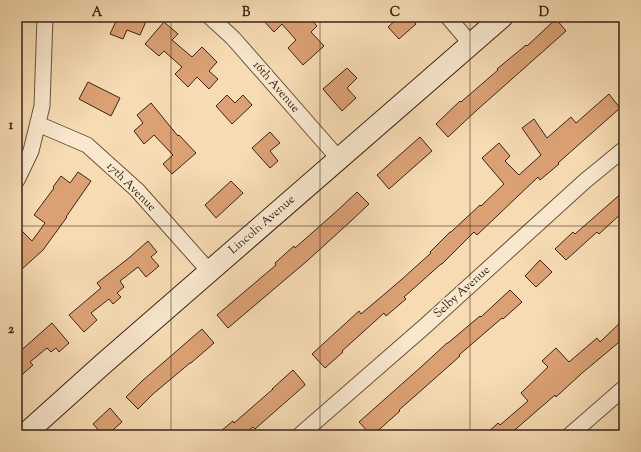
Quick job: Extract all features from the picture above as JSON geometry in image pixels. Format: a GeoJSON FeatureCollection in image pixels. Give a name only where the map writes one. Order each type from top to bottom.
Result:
{"type":"FeatureCollection","features":[{"type":"Feature","properties":{"kind":"street"},"geometry":{"type":"LineString","coordinates":[[17,180],[31,151],[42,106],[45,17]]}},
{"type":"Feature","properties":{"kind":"street","name":"16th Avenue"},"geometry":{"type":"LineString","coordinates":[[210,17],[233,38],[339,159]]}},
{"type":"Feature","properties":{"kind":"street"},"geometry":{"type":"LineString","coordinates":[[448,17],[472,44]]}},
{"type":"Feature","properties":{"kind":"street","name":"Lincoln Avenue"},"geometry":{"type":"LineString","coordinates":[[24,435],[103,364],[502,17]]}},
{"type":"Feature","properties":{"kind":"street","name":"17th Avenue"},"geometry":{"type":"LineString","coordinates":[[38,124],[88,145],[137,190],[210,271]]}},
{"type":"Feature","properties":{"kind":"street","name":"Selby Avenue"},"geometry":{"type":"LineString","coordinates":[[300,435],[424,327],[585,181],[624,149]]}},
{"type":"Feature","properties":{"kind":"street"},"geometry":{"type":"LineString","coordinates":[[570,435],[624,388]]}},
{"type":"Feature","properties":{"kind":"building"},"geometry":{"type":"Polygon","coordinates":[[[118,17],[148,17],[140,35],[127,30],[123,39],[110,34],[118,17]]]}},
{"type":"Feature","properties":{"kind":"building"},"geometry":{"type":"Polygon","coordinates":[[[260,17],[309,17],[317,26],[311,32],[324,46],[303,65],[288,48],[296,40],[282,24],[274,32],[260,17]]]}},
{"type":"Feature","properties":{"kind":"building"},"geometry":{"type":"Polygon","coordinates":[[[399,17],[410,17],[416,24],[399,39],[388,27],[399,17]]]}},
{"type":"Feature","properties":{"kind":"building"},"geometry":{"type":"Polygon","coordinates":[[[556,19],[566,31],[448,137],[436,124],[460,101],[461,102],[526,45],[527,46],[556,19]]]}},
{"type":"Feature","properties":{"kind":"building"},"geometry":{"type":"Polygon","coordinates":[[[164,22],[178,34],[172,40],[192,57],[202,47],[217,62],[209,71],[218,79],[209,89],[197,77],[188,87],[175,74],[182,67],[164,51],[159,56],[145,44],[164,22]]]}},
{"type":"Feature","properties":{"kind":"building"},"geometry":{"type":"Polygon","coordinates":[[[347,68],[357,78],[347,88],[356,98],[342,111],[323,89],[347,68]]]}},
{"type":"Feature","properties":{"kind":"building"},"geometry":{"type":"Polygon","coordinates":[[[88,82],[120,98],[111,116],[79,99],[88,82]]]}},
{"type":"Feature","properties":{"kind":"building"},"geometry":{"type":"Polygon","coordinates":[[[609,94],[620,108],[540,180],[538,177],[477,235],[474,232],[442,264],[404,297],[406,299],[386,316],[384,313],[325,368],[312,354],[359,311],[361,314],[401,280],[431,253],[430,252],[450,232],[504,184],[482,158],[499,143],[510,156],[505,161],[519,175],[541,155],[522,128],[534,119],[547,138],[571,117],[576,123],[609,94]]]}},
{"type":"Feature","properties":{"kind":"building"},"geometry":{"type":"Polygon","coordinates":[[[227,95],[235,103],[243,95],[252,105],[232,124],[216,106],[227,95]]]}},
{"type":"Feature","properties":{"kind":"building"},"geometry":{"type":"Polygon","coordinates":[[[151,103],[178,136],[179,135],[196,153],[172,174],[163,164],[173,155],[154,135],[144,144],[134,131],[143,123],[137,115],[151,103]]]}},
{"type":"Feature","properties":{"kind":"building"},"geometry":{"type":"Polygon","coordinates":[[[270,132],[280,143],[270,151],[278,161],[270,168],[252,148],[270,132]]]}},
{"type":"Feature","properties":{"kind":"building"},"geometry":{"type":"Polygon","coordinates":[[[420,137],[432,151],[389,189],[377,175],[420,137]]]}},
{"type":"Feature","properties":{"kind":"building"},"geometry":{"type":"Polygon","coordinates":[[[78,172],[91,181],[43,250],[22,269],[17,264],[17,226],[32,241],[45,223],[34,215],[61,176],[70,183],[78,172]]]}},
{"type":"Feature","properties":{"kind":"building"},"geometry":{"type":"Polygon","coordinates":[[[231,181],[243,193],[216,218],[205,205],[231,181]]]}},
{"type":"Feature","properties":{"kind":"building"},"geometry":{"type":"Polygon","coordinates":[[[624,191],[624,211],[599,234],[597,232],[566,260],[555,249],[573,232],[575,234],[624,191]]]}},
{"type":"Feature","properties":{"kind":"building"},"geometry":{"type":"Polygon","coordinates":[[[357,192],[369,204],[307,261],[228,328],[217,315],[276,265],[275,263],[294,246],[295,248],[357,192]]]}},
{"type":"Feature","properties":{"kind":"building"},"geometry":{"type":"Polygon","coordinates":[[[148,241],[157,252],[151,257],[159,266],[146,277],[138,267],[120,281],[124,287],[117,293],[121,297],[113,304],[109,299],[91,313],[97,320],[84,332],[69,315],[101,288],[97,283],[148,241]]]}},
{"type":"Feature","properties":{"kind":"building"},"geometry":{"type":"Polygon","coordinates":[[[540,260],[552,272],[536,287],[525,276],[540,260]]]}},
{"type":"Feature","properties":{"kind":"building"},"geometry":{"type":"Polygon","coordinates":[[[510,290],[522,302],[459,355],[460,356],[399,410],[400,411],[373,435],[371,435],[359,422],[447,343],[480,316],[481,317],[510,290]]]}},
{"type":"Feature","properties":{"kind":"building"},"geometry":{"type":"Polygon","coordinates":[[[624,319],[624,338],[556,397],[555,395],[509,435],[485,435],[498,423],[500,425],[528,401],[521,393],[548,367],[542,361],[556,348],[569,362],[597,338],[600,342],[624,319]]]}},
{"type":"Feature","properties":{"kind":"building"},"geometry":{"type":"Polygon","coordinates":[[[52,323],[69,343],[59,352],[56,348],[51,352],[47,348],[30,362],[33,365],[17,379],[17,354],[52,323]]]}},
{"type":"Feature","properties":{"kind":"building"},"geometry":{"type":"Polygon","coordinates":[[[202,329],[214,343],[153,394],[138,409],[126,397],[142,381],[202,329]]]}},
{"type":"Feature","properties":{"kind":"building"},"geometry":{"type":"Polygon","coordinates":[[[293,370],[305,385],[255,429],[253,427],[243,435],[216,435],[233,421],[234,423],[293,370]]]}},
{"type":"Feature","properties":{"kind":"building"},"geometry":{"type":"Polygon","coordinates":[[[110,408],[122,422],[107,435],[103,435],[93,424],[110,408]]]}}]}
